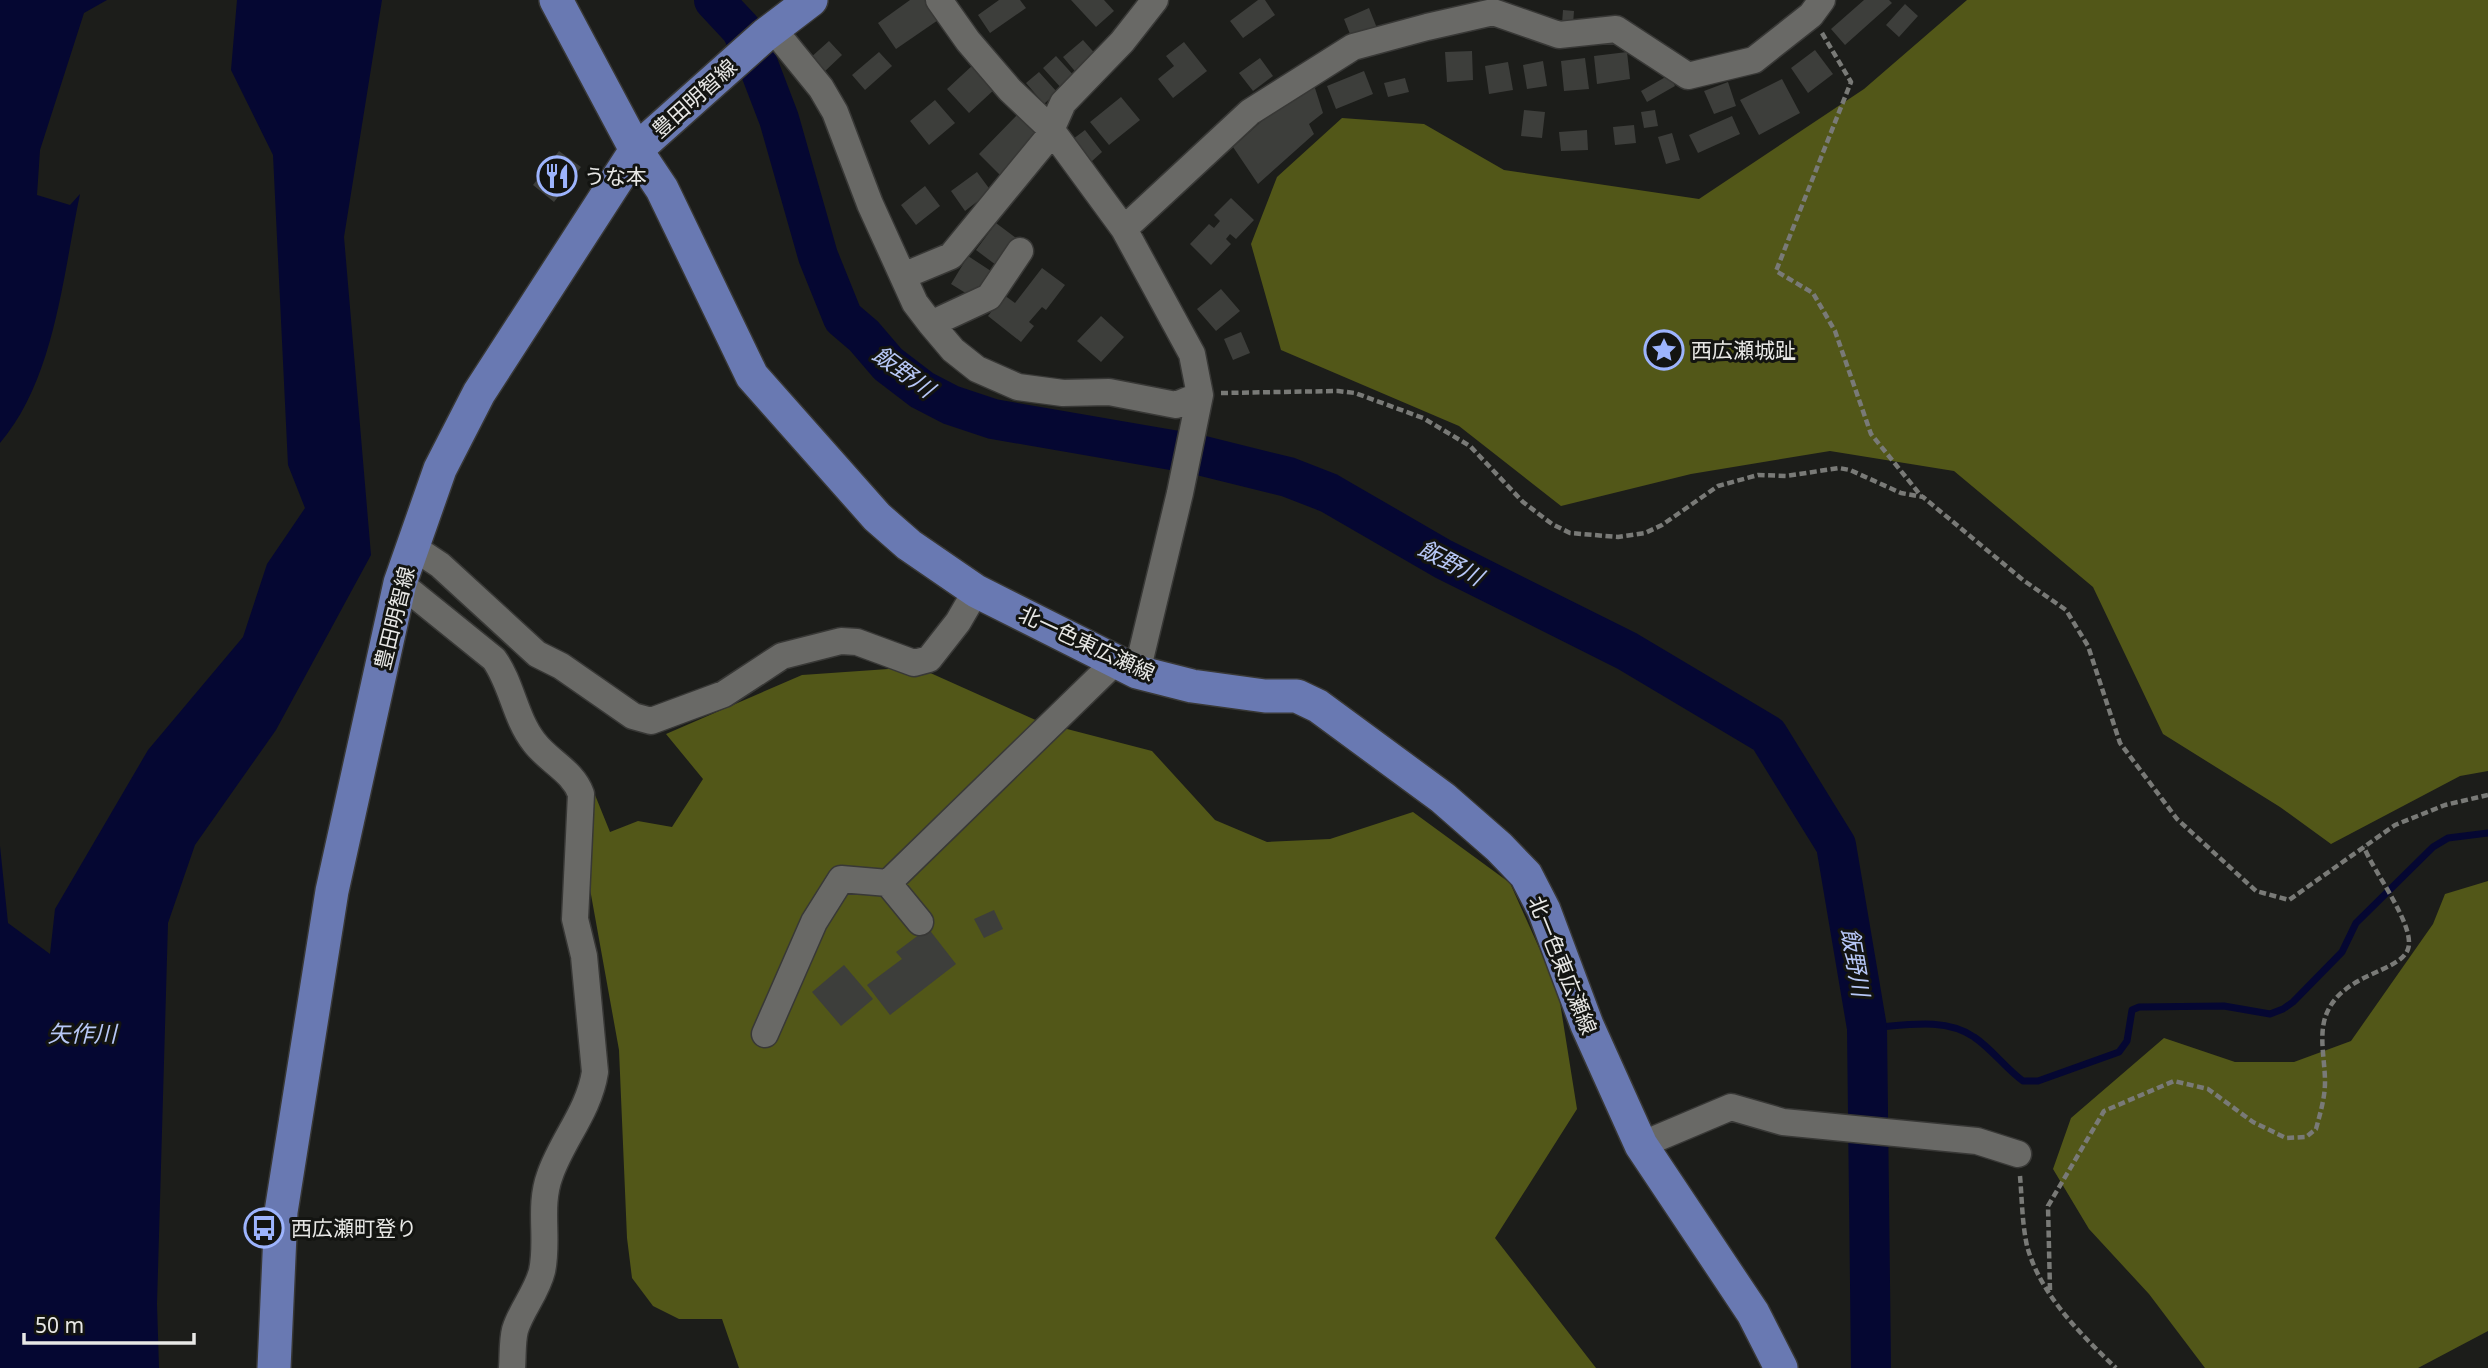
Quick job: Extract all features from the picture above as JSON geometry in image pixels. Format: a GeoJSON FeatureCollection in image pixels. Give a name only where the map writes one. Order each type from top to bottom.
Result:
{"type":"FeatureCollection","features":[{"type":"Feature","properties":{"kind":"main road","name":"北一色東広瀬線"},"geometry":{"type":"LineString","coordinates":[[556,0],[636,150],[662,189],[752,376],[877,517],[909,545],[976,591],[1127,666],[1192,687],[1265,696],[1297,696],[1318,706],[1380,749],[1499,847],[1526,875],[1544,910],[1587,1025],[1641,1145],[1753,1313],[1781,1368]]}},
{"type":"Feature","properties":{"kind":"main road","name":"豊田明智線"},"geometry":{"type":"LineString","coordinates":[[274,1368],[281,1212],[328,917],[400,583],[440,469],[479,394],[636,150],[769,32],[811,0]]}},
{"type":"Feature","properties":{"kind":"street"},"geometry":{"type":"LineString","coordinates":[[888,883],[1127,666],[1180,493],[1197,407],[1186,339],[1124,229],[1050,128],[1010,90],[968,41],[939,0]]}},
{"type":"Feature","properties":{"kind":"street"},"geometry":{"type":"LineString","coordinates":[[903,276],[951,256],[1047,139],[1063,103],[1122,42],[1156,0]]}},
{"type":"Feature","properties":{"kind":"street"},"geometry":{"type":"LineString","coordinates":[[1124,229],[1250,112],[1353,47],[1493,12],[1559,35],[1616,29],[1688,76],[1754,60],[1816,7]]}},
{"type":"Feature","properties":{"kind":"street"},"geometry":{"type":"LineString","coordinates":[[769,32],[821,88],[835,112],[870,204],[915,303],[953,349],[977,369],[1018,387],[1063,393],[1109,393],[1197,407]]}},
{"type":"Feature","properties":{"kind":"street"},"geometry":{"type":"LineString","coordinates":[[931,324],[989,298],[1020,251]]}},
{"type":"Feature","properties":{"kind":"street"},"geometry":{"type":"LineString","coordinates":[[413,547],[440,565],[537,654],[561,666],[633,716],[651,721],[724,694],[782,656],[841,641],[857,642],[914,663],[929,659],[958,622],[976,591]]}},
{"type":"Feature","properties":{"kind":"street"},"geometry":{"type":"LineString","coordinates":[[400,583],[494,659],[504,673],[533,741],[577,782],[580,794],[575,919],[584,956],[595,1072],[593,1087],[579,1119],[549,1176],[542,1213],[545,1243],[542,1273],[515,1331],[512,1368]]}},
{"type":"Feature","properties":{"kind":"street"},"geometry":{"type":"LineString","coordinates":[[765,1034],[814,922],[841,878],[888,883],[920,922]]}},
{"type":"Feature","properties":{"kind":"street"},"geometry":{"type":"LineString","coordinates":[[1641,1145],[1731,1107],[1783,1122],[1977,1141],[2018,1154]]}},
{"type":"Feature","properties":{"kind":"path"},"geometry":{"type":"LineString","coordinates":[[1816,7],[1851,82],[1776,271],[1813,293],[1835,331],[1871,434],[1923,498],[2023,580],[2066,610],[2088,646],[2120,743],[2177,819],[2256,891],[2289,900],[2395,825],[2445,805],[2488,795]]}},
{"type":"Feature","properties":{"kind":"path"},"geometry":{"type":"LineString","coordinates":[[1197,407],[1242,390],[1338,391],[1391,405],[1423,418],[1470,446],[1523,502],[1552,524],[1570,533],[1618,537],[1645,533],[1662,525],[1718,486],[1759,475],[1786,476],[1839,468],[1850,470],[1901,493],[1923,498]]}},
{"type":"Feature","properties":{"kind":"path"},"geometry":{"type":"LineString","coordinates":[[2050,1290],[2048,1206],[2104,1111],[2174,1081],[2208,1089],[2253,1122],[2287,1138],[2306,1137],[2316,1129],[2325,1085],[2323,1036],[2326,1017],[2341,994],[2360,978],[2390,967],[2407,953],[2410,942],[2405,925],[2364,847]]}},
{"type":"Feature","properties":{"kind":"path"},"geometry":{"type":"LineString","coordinates":[[2018,1154],[2028,1249],[2070,1324],[2116,1368]]}},
{"type":"Feature","properties":{"kind":"green space"},"geometry":{"type":"Polygon","coordinates":[[[1967,0],[2488,0],[2488,771],[2460,776],[2331,844],[2280,807],[2163,734],[2093,587],[1954,471],[1830,451],[1691,474],[1561,506],[1459,426],[1281,350],[1251,244],[1277,177],[1342,118],[1424,124],[1504,170],[1699,199],[1864,89],[1967,0]]]}},
{"type":"Feature","properties":{"kind":"green space"},"geometry":{"type":"Polygon","coordinates":[[[917,667],[1040,722],[1152,751],[1215,820],[1267,842],[1330,839],[1413,812],[1510,883],[1558,990],[1577,1109],[1495,1238],[1596,1368],[739,1368],[722,1319],[679,1319],[653,1306],[632,1278],[627,1238],[619,1050],[590,889],[593,790],[610,832],[638,821],[672,827],[703,779],[666,734],[802,675],[917,667]]]}},
{"type":"Feature","properties":{"kind":"green space"},"geometry":{"type":"Polygon","coordinates":[[[2488,881],[2488,1331],[2418,1368],[2205,1368],[2149,1294],[2089,1229],[2053,1169],[2071,1118],[2164,1038],[2235,1062],[2294,1062],[2351,1041],[2433,924],[2445,894],[2488,881]]]}},
{"type":"Feature","properties":{"kind":"water"},"geometry":{"type":"Polygon","coordinates":[[[0,0],[107,0],[84,13],[40,150],[37,195],[70,205],[80,194],[62,291],[45,357],[19,417],[0,443],[0,0]]]}},
{"type":"Feature","properties":{"kind":"water","name":"矢作川"},"geometry":{"type":"Polygon","coordinates":[[[237,0],[382,0],[344,237],[371,555],[276,730],[195,845],[168,923],[157,1304],[159,1368],[0,1368],[0,846],[8,923],[50,954],[55,909],[148,750],[243,637],[267,564],[305,508],[288,465],[273,155],[231,70],[237,0]]]}},
{"type":"Feature","properties":{"kind":"building"},"geometry":{"type":"Polygon","coordinates":[[[910,0],[932,0],[944,16],[896,49],[878,23],[910,0]]]}},
{"type":"Feature","properties":{"kind":"building"},"geometry":{"type":"Polygon","coordinates":[[[999,0],[1020,0],[1026,8],[990,33],[978,15],[999,0]]]}},
{"type":"Feature","properties":{"kind":"building"},"geometry":{"type":"Polygon","coordinates":[[[1071,0],[1104,0],[1114,11],[1096,27],[1071,0]]]}},
{"type":"Feature","properties":{"kind":"building"},"geometry":{"type":"Polygon","coordinates":[[[1258,0],[1265,0],[1275,15],[1243,38],[1230,21],[1258,0]]]}},
{"type":"Feature","properties":{"kind":"building"},"geometry":{"type":"Polygon","coordinates":[[[1864,0],[1889,0],[1892,3],[1845,45],[1831,29],[1864,0]]]}},
{"type":"Feature","properties":{"kind":"building"},"geometry":{"type":"Polygon","coordinates":[[[1905,4],[1918,16],[1899,37],[1886,25],[1905,4]]]}},
{"type":"Feature","properties":{"kind":"building"},"geometry":{"type":"Polygon","coordinates":[[[1369,8],[1377,28],[1352,39],[1344,19],[1369,8]]]}},
{"type":"Feature","properties":{"kind":"building"},"geometry":{"type":"Polygon","coordinates":[[[1563,10],[1574,11],[1573,24],[1562,24],[1563,10]]]}},
{"type":"Feature","properties":{"kind":"building"},"geometry":{"type":"Polygon","coordinates":[[[1083,40],[1099,58],[1079,76],[1063,57],[1083,40]]]}},
{"type":"Feature","properties":{"kind":"building"},"geometry":{"type":"Polygon","coordinates":[[[829,41],[842,55],[823,73],[809,59],[829,41]]]}},
{"type":"Feature","properties":{"kind":"building"},"geometry":{"type":"Polygon","coordinates":[[[1184,42],[1207,71],[1173,98],[1158,79],[1174,66],[1166,56],[1184,42]]]}},
{"type":"Feature","properties":{"kind":"building"},"geometry":{"type":"Polygon","coordinates":[[[1815,50],[1833,74],[1808,93],[1791,68],[1815,50]]]}},
{"type":"Feature","properties":{"kind":"building"},"geometry":{"type":"Polygon","coordinates":[[[1472,51],[1473,80],[1447,82],[1445,52],[1472,51]]]}},
{"type":"Feature","properties":{"kind":"building"},"geometry":{"type":"Polygon","coordinates":[[[879,52],[892,66],[865,90],[852,75],[879,52]]]}},
{"type":"Feature","properties":{"kind":"building"},"geometry":{"type":"Polygon","coordinates":[[[1627,52],[1630,79],[1597,84],[1594,56],[1627,52]]]}},
{"type":"Feature","properties":{"kind":"building"},"geometry":{"type":"Polygon","coordinates":[[[1056,56],[1076,78],[1063,90],[1043,68],[1056,56]]]}},
{"type":"Feature","properties":{"kind":"building"},"geometry":{"type":"Polygon","coordinates":[[[1260,58],[1273,76],[1253,91],[1239,73],[1260,58]]]}},
{"type":"Feature","properties":{"kind":"building"},"geometry":{"type":"Polygon","coordinates":[[[1585,58],[1589,89],[1564,91],[1561,61],[1585,58]]]}},
{"type":"Feature","properties":{"kind":"building"},"geometry":{"type":"Polygon","coordinates":[[[1543,61],[1547,86],[1527,89],[1523,65],[1543,61]]]}},
{"type":"Feature","properties":{"kind":"building"},"geometry":{"type":"Polygon","coordinates":[[[1508,62],[1513,90],[1489,94],[1485,66],[1508,62]]]}},
{"type":"Feature","properties":{"kind":"building"},"geometry":{"type":"Polygon","coordinates":[[[974,64],[996,88],[969,113],[947,89],[974,64]]]}},
{"type":"Feature","properties":{"kind":"building"},"geometry":{"type":"Polygon","coordinates":[[[1364,71],[1373,94],[1336,109],[1327,86],[1364,71]]]}},
{"type":"Feature","properties":{"kind":"building"},"geometry":{"type":"Polygon","coordinates":[[[1039,72],[1057,92],[1044,104],[1026,83],[1039,72]]]}},
{"type":"Feature","properties":{"kind":"building"},"geometry":{"type":"Polygon","coordinates":[[[1669,75],[1675,86],[1647,102],[1641,91],[1669,75]]]}},
{"type":"Feature","properties":{"kind":"building"},"geometry":{"type":"Polygon","coordinates":[[[1405,78],[1409,92],[1388,97],[1384,83],[1405,78]]]}},
{"type":"Feature","properties":{"kind":"building"},"geometry":{"type":"Polygon","coordinates":[[[1782,79],[1800,113],[1759,135],[1740,100],[1782,79]]]}},
{"type":"Feature","properties":{"kind":"building"},"geometry":{"type":"Polygon","coordinates":[[[1728,82],[1736,106],[1714,114],[1704,91],[1728,82]]]}},
{"type":"Feature","properties":{"kind":"building"},"geometry":{"type":"Polygon","coordinates":[[[1314,85],[1323,113],[1309,124],[1314,134],[1258,184],[1233,147],[1274,110],[1314,85]]]}},
{"type":"Feature","properties":{"kind":"building"},"geometry":{"type":"Polygon","coordinates":[[[1121,97],[1140,120],[1109,145],[1090,122],[1121,97]]]}},
{"type":"Feature","properties":{"kind":"building"},"geometry":{"type":"Polygon","coordinates":[[[935,100],[955,123],[929,145],[910,121],[935,100]]]}},
{"type":"Feature","properties":{"kind":"building"},"geometry":{"type":"Polygon","coordinates":[[[1524,110],[1545,112],[1542,138],[1521,136],[1524,110]]]}},
{"type":"Feature","properties":{"kind":"building"},"geometry":{"type":"Polygon","coordinates":[[[1655,110],[1658,126],[1644,128],[1641,112],[1655,110]]]}},
{"type":"Feature","properties":{"kind":"building"},"geometry":{"type":"Polygon","coordinates":[[[1021,111],[1044,133],[1002,177],[979,154],[1021,111]]]}},
{"type":"Feature","properties":{"kind":"building"},"geometry":{"type":"Polygon","coordinates":[[[1732,116],[1740,134],[1698,153],[1689,135],[1732,116]]]}},
{"type":"Feature","properties":{"kind":"building"},"geometry":{"type":"Polygon","coordinates":[[[1634,125],[1636,143],[1615,145],[1613,127],[1634,125]]]}},
{"type":"Feature","properties":{"kind":"building"},"geometry":{"type":"Polygon","coordinates":[[[1085,130],[1102,152],[1091,162],[1073,139],[1085,130]]]}},
{"type":"Feature","properties":{"kind":"building"},"geometry":{"type":"Polygon","coordinates":[[[1587,130],[1588,150],[1561,151],[1559,132],[1587,130]]]}},
{"type":"Feature","properties":{"kind":"building"},"geometry":{"type":"Polygon","coordinates":[[[1672,133],[1680,160],[1666,164],[1658,137],[1672,133]]]}},
{"type":"Feature","properties":{"kind":"building","name":"うな本"},"geometry":{"type":"Polygon","coordinates":[[[559,151],[581,167],[554,202],[533,185],[559,151]]]}},
{"type":"Feature","properties":{"kind":"building"},"geometry":{"type":"Polygon","coordinates":[[[977,172],[991,191],[965,211],[951,191],[977,172]]]}},
{"type":"Feature","properties":{"kind":"building"},"geometry":{"type":"Polygon","coordinates":[[[925,186],[940,206],[916,225],[901,205],[925,186]]]}},
{"type":"Feature","properties":{"kind":"building"},"geometry":{"type":"Polygon","coordinates":[[[1231,198],[1254,220],[1236,239],[1230,234],[1226,239],[1231,244],[1211,265],[1190,244],[1209,224],[1214,228],[1220,221],[1214,215],[1231,198]]]}},
{"type":"Feature","properties":{"kind":"building"},"geometry":{"type":"Polygon","coordinates":[[[996,223],[1016,238],[996,265],[976,250],[996,223]]]}},
{"type":"Feature","properties":{"kind":"building"},"geometry":{"type":"Polygon","coordinates":[[[968,256],[994,273],[977,300],[951,284],[968,256]]]}},
{"type":"Feature","properties":{"kind":"building"},"geometry":{"type":"Polygon","coordinates":[[[1042,268],[1065,285],[1046,310],[1042,307],[1029,322],[1034,326],[1021,342],[988,316],[1004,295],[1015,303],[1042,268]]]}},
{"type":"Feature","properties":{"kind":"building"},"geometry":{"type":"Polygon","coordinates":[[[1221,289],[1240,311],[1216,331],[1197,309],[1221,289]]]}},
{"type":"Feature","properties":{"kind":"building"},"geometry":{"type":"Polygon","coordinates":[[[1101,316],[1124,337],[1101,362],[1077,341],[1101,316]]]}},
{"type":"Feature","properties":{"kind":"building"},"geometry":{"type":"Polygon","coordinates":[[[1241,332],[1250,353],[1233,360],[1224,339],[1241,332]]]}},
{"type":"Feature","properties":{"kind":"building"},"geometry":{"type":"Polygon","coordinates":[[[994,910],[1003,929],[984,938],[974,919],[994,910]]]}},
{"type":"Feature","properties":{"kind":"building"},"geometry":{"type":"Polygon","coordinates":[[[928,928],[956,964],[890,1015],[867,985],[902,959],[896,952],[928,928]]]}},
{"type":"Feature","properties":{"kind":"building"},"geometry":{"type":"Polygon","coordinates":[[[844,965],[873,999],[841,1026],[812,992],[844,965]]]}},
{"type":"Feature","properties":{"kind":"waterway","name":"飯野川"},"geometry":{"type":"LineString","coordinates":[[714,0],[741,29],[756,59],[779,119],[818,256],[843,318],[864,336],[888,364],[922,390],[951,405],[993,419],[1195,454],[1288,477],[1329,493],[1443,559],[1627,651],[1768,735],[1836,845],[1867,1028],[1871,1368]]}},
{"type":"Feature","properties":{"kind":"waterway"},"geometry":{"type":"LineString","coordinates":[[1867,1028],[1922,1024],[1950,1026],[1981,1042],[2023,1081],[2038,1081],[2119,1052],[2127,1041],[2132,1010],[2139,1007],[2224,1006],[2270,1014],[2293,1002],[2342,952],[2356,923],[2433,847],[2448,838],[2488,833]]}},
{"type":"Feature","properties":{"kind":"place","name":"うな本"},"geometry":{"type":"Point","coordinates":[557,176]}},
{"type":"Feature","properties":{"kind":"place","name":"西広瀬城趾"},"geometry":{"type":"Point","coordinates":[1664,350]}},
{"type":"Feature","properties":{"kind":"place","name":"西広瀬町登り"},"geometry":{"type":"Point","coordinates":[264,1228]}}]}
